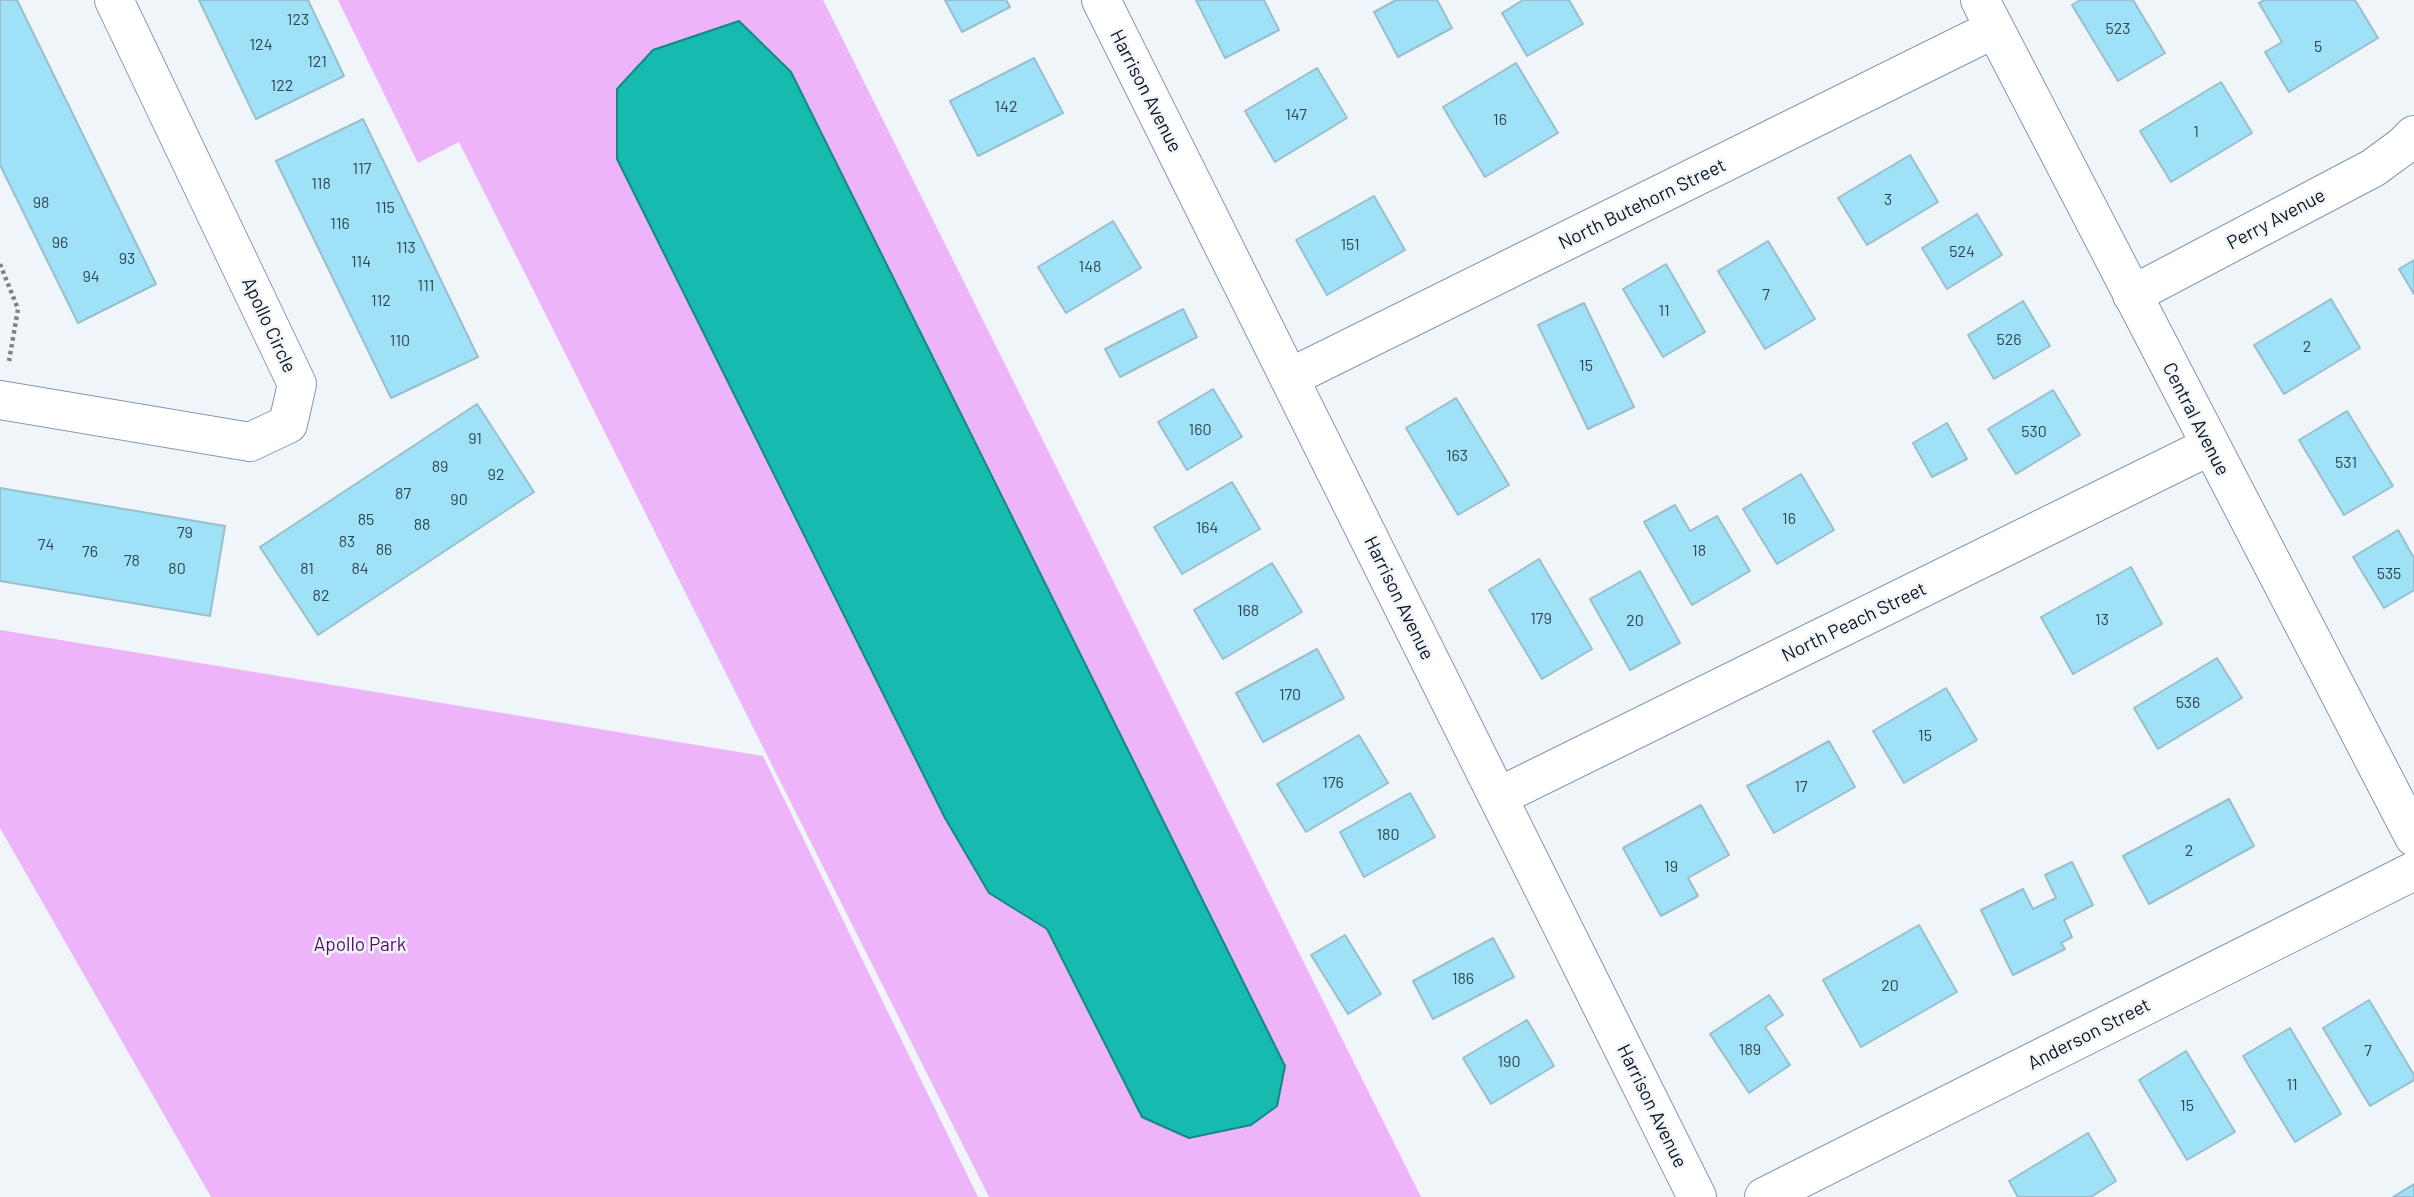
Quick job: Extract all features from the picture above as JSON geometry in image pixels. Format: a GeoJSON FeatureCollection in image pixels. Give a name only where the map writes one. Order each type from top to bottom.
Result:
{"type":"FeatureCollection","features":[{"type":"Feature","properties":{"kind":"street","name":"Apollo Circle"},"geometry":{"type":"LineString","coordinates":[[1,400],[250,442],[288,424],[297,384],[114,0]]}},
{"type":"Feature","properties":{"kind":"street","name":"Harrison Avenue"},"geometry":{"type":"LineString","coordinates":[[1101,0],[1697,1197]]}},
{"type":"Feature","properties":{"kind":"street","name":"North Butehorn Street"},"geometry":{"type":"LineString","coordinates":[[1289,378],[1987,14]]}},
{"type":"Feature","properties":{"kind":"street","name":"Central Avenue"},"geometry":{"type":"LineString","coordinates":[[1987,14],[2210,446],[2409,813]]}},
{"type":"Feature","properties":{"kind":"street","name":"Perry Avenue"},"geometry":{"type":"LineString","coordinates":[[2133,295],[2372,168],[2414,135]]}},
{"type":"Feature","properties":{"kind":"street","name":"North Peach Street"},"geometry":{"type":"LineString","coordinates":[[1498,797],[2210,446]]}},
{"type":"Feature","properties":{"kind":"street","name":"Anderson Street"},"geometry":{"type":"LineString","coordinates":[[1764,1197],[2414,871]]}},
{"type":"Feature","properties":{"kind":"path"},"geometry":{"type":"LineString","coordinates":[[0,264],[18,309],[1,400]]}},
{"type":"Feature","properties":{"kind":"green space"},"geometry":{"type":"Polygon","coordinates":[[[338,0],[823,0],[1421,1197],[989,1197],[459,142],[418,163],[338,0]],[[791,72],[617,159],[945,818],[989,893],[1047,929],[1142,1117],[1285,1066],[791,72]]]}},
{"type":"Feature","properties":{"kind":"green space","name":"Apollo Park"},"geometry":{"type":"Polygon","coordinates":[[[0,630],[763,756],[978,1197],[211,1197],[0,828],[0,630]]]}},
{"type":"Feature","properties":{"kind":"shaded area"},"geometry":{"type":"Polygon","coordinates":[[[739,21],[791,72],[1285,1066],[1277,1106],[1251,1125],[1189,1138],[1142,1117],[1047,929],[989,893],[945,818],[617,159],[617,89],[653,50],[739,21]]]}},
{"type":"Feature","properties":{"kind":"building"},"geometry":{"type":"Polygon","coordinates":[[[0,0],[17,0],[156,284],[78,323],[0,165],[0,0]]]}},
{"type":"Feature","properties":{"kind":"building"},"geometry":{"type":"Polygon","coordinates":[[[199,0],[308,0],[344,76],[256,119],[199,0]]]}},
{"type":"Feature","properties":{"kind":"building"},"geometry":{"type":"Polygon","coordinates":[[[945,0],[1006,0],[1010,7],[962,32],[945,0]]]}},
{"type":"Feature","properties":{"kind":"building"},"geometry":{"type":"Polygon","coordinates":[[[1196,0],[1264,0],[1279,30],[1225,58],[1196,0]]]}},
{"type":"Feature","properties":{"kind":"building"},"geometry":{"type":"Polygon","coordinates":[[[1396,0],[1437,0],[1452,28],[1398,57],[1374,12],[1396,0]]]}},
{"type":"Feature","properties":{"kind":"building"},"geometry":{"type":"Polygon","coordinates":[[[1523,0],[1569,0],[1583,24],[1527,56],[1502,13],[1523,0]]]}},
{"type":"Feature","properties":{"kind":"building"},"geometry":{"type":"Polygon","coordinates":[[[2080,0],[2133,0],[2165,53],[2118,81],[2072,5],[2080,0]]]}},
{"type":"Feature","properties":{"kind":"building"},"geometry":{"type":"Polygon","coordinates":[[[2265,0],[2355,0],[2378,38],[2289,92],[2265,52],[2282,42],[2259,3],[2265,0]]]}},
{"type":"Feature","properties":{"kind":"building"},"geometry":{"type":"Polygon","coordinates":[[[1034,58],[1063,113],[978,156],[950,101],[1034,58]]]}},
{"type":"Feature","properties":{"kind":"building"},"geometry":{"type":"Polygon","coordinates":[[[1516,63],[1558,133],[1485,177],[1443,107],[1516,63]]]}},
{"type":"Feature","properties":{"kind":"building"},"geometry":{"type":"Polygon","coordinates":[[[1317,68],[1347,118],[1275,162],[1245,111],[1317,68]]]}},
{"type":"Feature","properties":{"kind":"building"},"geometry":{"type":"Polygon","coordinates":[[[2221,82],[2252,133],[2171,182],[2140,131],[2221,82]]]}},
{"type":"Feature","properties":{"kind":"building"},"geometry":{"type":"Polygon","coordinates":[[[363,119],[478,357],[391,398],[276,161],[363,119]]]}},
{"type":"Feature","properties":{"kind":"building"},"geometry":{"type":"Polygon","coordinates":[[[1910,155],[1938,202],[1867,245],[1838,198],[1910,155]]]}},
{"type":"Feature","properties":{"kind":"building"},"geometry":{"type":"Polygon","coordinates":[[[1374,196],[1405,250],[1327,295],[1296,240],[1374,196]]]}},
{"type":"Feature","properties":{"kind":"building"},"geometry":{"type":"Polygon","coordinates":[[[1977,214],[2002,255],[1947,289],[1922,248],[1977,214]]]}},
{"type":"Feature","properties":{"kind":"building"},"geometry":{"type":"Polygon","coordinates":[[[1113,221],[1141,268],[1066,313],[1038,267],[1113,221]]]}},
{"type":"Feature","properties":{"kind":"building"},"geometry":{"type":"Polygon","coordinates":[[[1768,241],[1815,319],[1765,349],[1718,271],[1768,241]]]}},
{"type":"Feature","properties":{"kind":"building"},"geometry":{"type":"Polygon","coordinates":[[[2414,260],[2414,294],[2399,269],[2414,260]]]}},
{"type":"Feature","properties":{"kind":"building"},"geometry":{"type":"Polygon","coordinates":[[[1666,264],[1705,332],[1663,357],[1623,289],[1666,264]]]}},
{"type":"Feature","properties":{"kind":"building"},"geometry":{"type":"Polygon","coordinates":[[[2331,299],[2360,348],[2284,394],[2254,345],[2331,299]]]}},
{"type":"Feature","properties":{"kind":"building"},"geometry":{"type":"Polygon","coordinates":[[[2023,301],[2050,346],[1994,379],[1968,335],[2023,301]]]}},
{"type":"Feature","properties":{"kind":"building"},"geometry":{"type":"Polygon","coordinates":[[[1584,303],[1634,407],[1588,429],[1538,325],[1584,303]]]}},
{"type":"Feature","properties":{"kind":"building"},"geometry":{"type":"Polygon","coordinates":[[[1183,309],[1197,337],[1120,377],[1105,349],[1183,309]]]}},
{"type":"Feature","properties":{"kind":"building"},"geometry":{"type":"Polygon","coordinates":[[[1213,389],[1242,437],[1187,470],[1158,422],[1213,389]]]}},
{"type":"Feature","properties":{"kind":"building"},"geometry":{"type":"Polygon","coordinates":[[[2053,390],[2080,435],[2016,474],[1988,429],[2053,390]]]}},
{"type":"Feature","properties":{"kind":"building"},"geometry":{"type":"Polygon","coordinates":[[[1456,398],[1509,485],[1458,515],[1406,428],[1456,398]]]}},
{"type":"Feature","properties":{"kind":"building"},"geometry":{"type":"Polygon","coordinates":[[[477,404],[534,492],[318,635],[260,547],[477,404]]]}},
{"type":"Feature","properties":{"kind":"building"},"geometry":{"type":"Polygon","coordinates":[[[2347,411],[2393,486],[2344,515],[2299,440],[2347,411]]]}},
{"type":"Feature","properties":{"kind":"building"},"geometry":{"type":"Polygon","coordinates":[[[1947,423],[1967,459],[1932,477],[1913,443],[1947,423]]]}},
{"type":"Feature","properties":{"kind":"building"},"geometry":{"type":"Polygon","coordinates":[[[1801,474],[1834,530],[1777,564],[1743,509],[1801,474]]]}},
{"type":"Feature","properties":{"kind":"building"},"geometry":{"type":"Polygon","coordinates":[[[1232,482],[1260,529],[1182,574],[1154,527],[1232,482]]]}},
{"type":"Feature","properties":{"kind":"building"},"geometry":{"type":"Polygon","coordinates":[[[0,488],[225,526],[210,616],[0,581],[0,488]]]}},
{"type":"Feature","properties":{"kind":"building"},"geometry":{"type":"Polygon","coordinates":[[[1675,505],[1690,531],[1717,516],[1750,571],[1692,605],[1644,522],[1675,505]]]}},
{"type":"Feature","properties":{"kind":"building"},"geometry":{"type":"Polygon","coordinates":[[[2398,530],[2414,558],[2414,590],[2384,608],[2353,557],[2398,530]]]}},
{"type":"Feature","properties":{"kind":"building"},"geometry":{"type":"Polygon","coordinates":[[[1539,559],[1592,649],[1542,679],[1489,590],[1539,559]]]}},
{"type":"Feature","properties":{"kind":"building"},"geometry":{"type":"Polygon","coordinates":[[[1272,563],[1302,612],[1223,659],[1194,610],[1272,563]]]}},
{"type":"Feature","properties":{"kind":"building"},"geometry":{"type":"Polygon","coordinates":[[[2131,567],[2162,624],[2073,674],[2041,617],[2131,567]]]}},
{"type":"Feature","properties":{"kind":"building"},"geometry":{"type":"Polygon","coordinates":[[[1640,571],[1680,643],[1630,670],[1590,599],[1640,571]]]}},
{"type":"Feature","properties":{"kind":"building"},"geometry":{"type":"Polygon","coordinates":[[[1317,649],[1344,698],[1263,742],[1236,693],[1317,649]]]}},
{"type":"Feature","properties":{"kind":"building"},"geometry":{"type":"Polygon","coordinates":[[[2217,658],[2242,698],[2158,749],[2134,708],[2217,658]]]}},
{"type":"Feature","properties":{"kind":"building"},"geometry":{"type":"Polygon","coordinates":[[[1946,688],[1977,740],[1904,783],[1873,731],[1946,688]]]}},
{"type":"Feature","properties":{"kind":"building"},"geometry":{"type":"Polygon","coordinates":[[[1359,735],[1388,783],[1306,832],[1277,784],[1359,735]]]}},
{"type":"Feature","properties":{"kind":"building"},"geometry":{"type":"Polygon","coordinates":[[[1829,741],[1855,787],[1774,833],[1747,786],[1829,741]]]}},
{"type":"Feature","properties":{"kind":"building"},"geometry":{"type":"Polygon","coordinates":[[[1410,793],[1435,837],[1364,877],[1340,832],[1410,793]]]}},
{"type":"Feature","properties":{"kind":"building"},"geometry":{"type":"Polygon","coordinates":[[[2229,799],[2254,846],[2149,904],[2123,856],[2229,799]]]}},
{"type":"Feature","properties":{"kind":"building"},"geometry":{"type":"Polygon","coordinates":[[[1701,805],[1729,855],[1688,878],[1698,896],[1661,916],[1623,848],[1701,805]]]}},
{"type":"Feature","properties":{"kind":"building"},"geometry":{"type":"Polygon","coordinates":[[[2072,862],[2093,905],[2064,920],[2072,937],[2061,943],[2065,949],[2013,975],[1981,910],[2023,889],[2033,909],[2056,898],[2045,875],[2072,862]]]}},
{"type":"Feature","properties":{"kind":"building"},"geometry":{"type":"Polygon","coordinates":[[[1919,925],[1957,992],[1861,1047],[1823,980],[1919,925]]]}},
{"type":"Feature","properties":{"kind":"building"},"geometry":{"type":"Polygon","coordinates":[[[1345,935],[1381,994],[1348,1014],[1311,955],[1345,935]]]}},
{"type":"Feature","properties":{"kind":"building"},"geometry":{"type":"Polygon","coordinates":[[[1493,938],[1514,977],[1433,1019],[1413,981],[1493,938]]]}},
{"type":"Feature","properties":{"kind":"building"},"geometry":{"type":"Polygon","coordinates":[[[1769,995],[1783,1015],[1765,1027],[1790,1065],[1749,1093],[1710,1034],[1769,995]]]}},
{"type":"Feature","properties":{"kind":"building"},"geometry":{"type":"Polygon","coordinates":[[[2369,1000],[2414,1075],[2414,1080],[2370,1106],[2323,1028],[2369,1000]]]}},
{"type":"Feature","properties":{"kind":"building"},"geometry":{"type":"Polygon","coordinates":[[[1527,1020],[1554,1066],[1491,1104],[1463,1058],[1527,1020]]]}},
{"type":"Feature","properties":{"kind":"building"},"geometry":{"type":"Polygon","coordinates":[[[2290,1028],[2341,1114],[2295,1142],[2243,1056],[2290,1028]]]}},
{"type":"Feature","properties":{"kind":"building"},"geometry":{"type":"Polygon","coordinates":[[[2186,1051],[2235,1132],[2187,1160],[2139,1080],[2186,1051]]]}},
{"type":"Feature","properties":{"kind":"building"},"geometry":{"type":"Polygon","coordinates":[[[2088,1133],[2116,1181],[2091,1197],[2018,1197],[2009,1181],[2088,1133]]]}},
{"type":"Feature","properties":{"kind":"building"},"geometry":{"type":"Polygon","coordinates":[[[2414,1184],[2414,1197],[2393,1197],[2414,1184]]]}}]}
